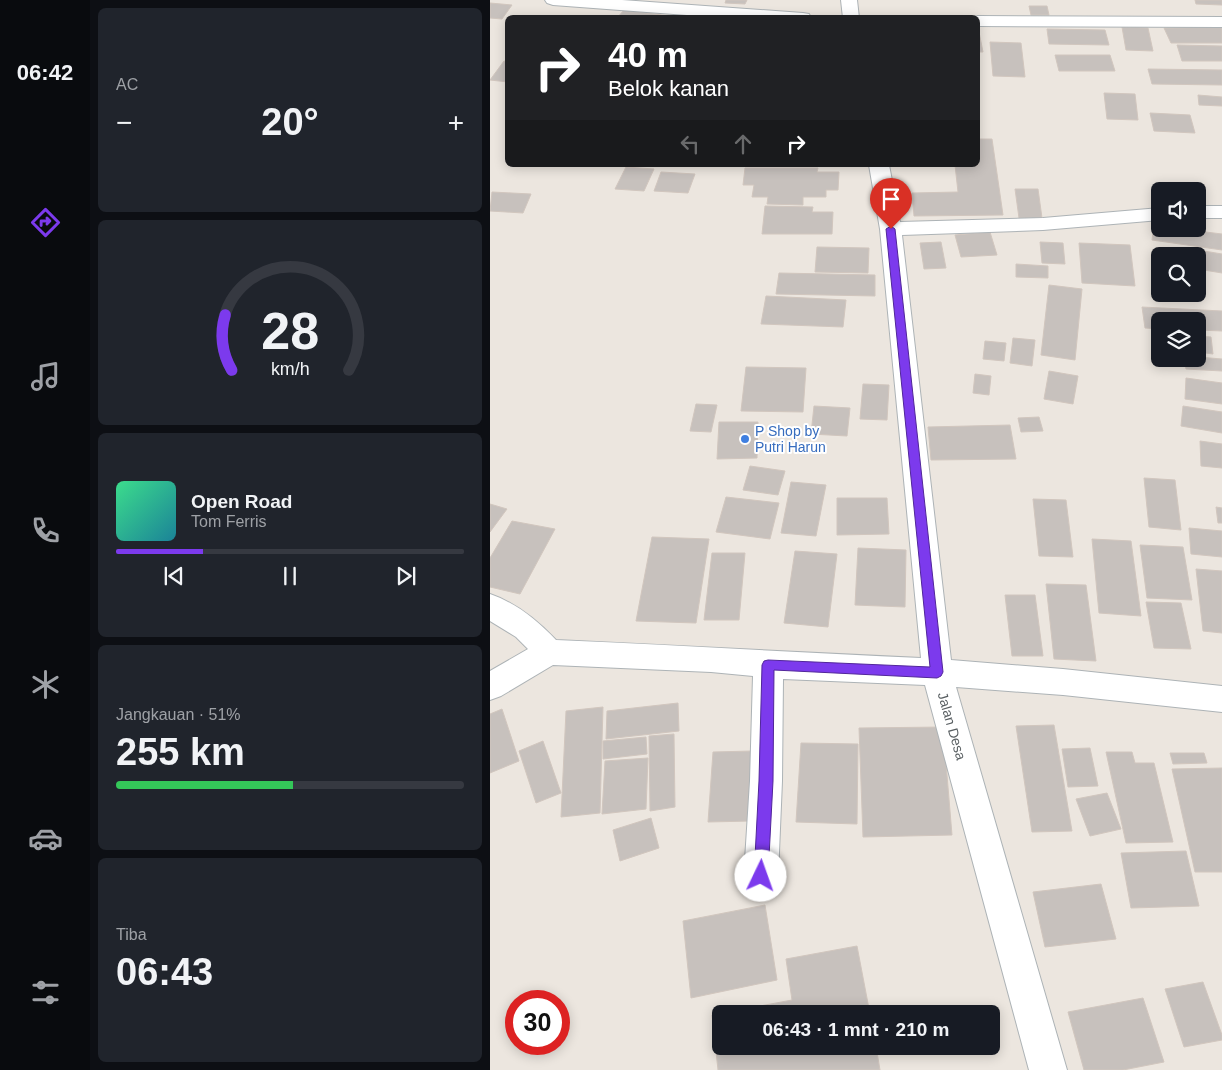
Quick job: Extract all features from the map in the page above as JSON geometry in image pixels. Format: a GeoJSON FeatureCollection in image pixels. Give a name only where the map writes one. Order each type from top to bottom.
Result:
{"type":"FeatureCollection","features":[{"type":"Feature","properties":{"kind":"street"},"geometry":{"type":"LineString","coordinates":[[553,0],[761,15]]}},
{"type":"Feature","properties":{"kind":"street"},"geometry":{"type":"LineString","coordinates":[[849,0],[851,15]]}},
{"type":"Feature","properties":{"kind":"street"},"geometry":{"type":"LineString","coordinates":[[980,21],[1222,22]]}},
{"type":"Feature","properties":{"kind":"street","name":"Jalan Desa"},"geometry":{"type":"LineString","coordinates":[[878,167],[891,229],[937,672],[1048,1070]]}},
{"type":"Feature","properties":{"kind":"street"},"geometry":{"type":"LineString","coordinates":[[1206,212],[1222,212]]}},
{"type":"Feature","properties":{"kind":"street"},"geometry":{"type":"LineString","coordinates":[[891,229],[1043,224],[1151,215]]}},
{"type":"Feature","properties":{"kind":"street"},"geometry":{"type":"LineString","coordinates":[[490,606],[526,628],[550,652]]}},
{"type":"Feature","properties":{"kind":"street"},"geometry":{"type":"LineString","coordinates":[[490,687],[550,652],[711,659],[768,665],[937,672],[1063,682],[1222,699]]}},
{"type":"Feature","properties":{"kind":"street"},"geometry":{"type":"LineString","coordinates":[[761,876],[766,781],[768,665]]}},
{"type":"Feature","properties":{"kind":"building"},"geometry":{"type":"Polygon","coordinates":[[[726,0],[747,0],[745,4],[725,3],[726,0]]]}},
{"type":"Feature","properties":{"kind":"building"},"geometry":{"type":"Polygon","coordinates":[[[1195,0],[1222,0],[1222,5],[1196,4],[1195,0]]]}},
{"type":"Feature","properties":{"kind":"building"},"geometry":{"type":"Polygon","coordinates":[[[490,3],[512,5],[502,19],[490,18],[490,3]]]}},
{"type":"Feature","properties":{"kind":"building"},"geometry":{"type":"Polygon","coordinates":[[[1029,6],[1047,6],[1049,15],[1031,15],[1029,6]]]}},
{"type":"Feature","properties":{"kind":"building"},"geometry":{"type":"Polygon","coordinates":[[[624,10],[662,15],[620,15],[624,10]]]}},
{"type":"Feature","properties":{"kind":"building"},"geometry":{"type":"Polygon","coordinates":[[[1122,27],[1148,28],[1153,51],[1126,50],[1122,27]]]}},
{"type":"Feature","properties":{"kind":"building"},"geometry":{"type":"Polygon","coordinates":[[[1222,27],[1222,43],[1171,43],[1164,28],[1222,27]]]}},
{"type":"Feature","properties":{"kind":"building"},"geometry":{"type":"Polygon","coordinates":[[[1047,29],[1105,30],[1109,45],[1049,44],[1047,29]]]}},
{"type":"Feature","properties":{"kind":"building"},"geometry":{"type":"Polygon","coordinates":[[[980,37],[983,52],[980,52],[980,37]]]}},
{"type":"Feature","properties":{"kind":"building"},"geometry":{"type":"Polygon","coordinates":[[[990,42],[1021,43],[1025,77],[993,76],[990,42]]]}},
{"type":"Feature","properties":{"kind":"building"},"geometry":{"type":"Polygon","coordinates":[[[1177,45],[1222,46],[1222,61],[1182,61],[1177,45]]]}},
{"type":"Feature","properties":{"kind":"building"},"geometry":{"type":"Polygon","coordinates":[[[1055,55],[1110,55],[1115,71],[1059,71],[1055,55]]]}},
{"type":"Feature","properties":{"kind":"building"},"geometry":{"type":"Polygon","coordinates":[[[504,61],[505,61],[505,82],[490,80],[504,61]]]}},
{"type":"Feature","properties":{"kind":"building"},"geometry":{"type":"Polygon","coordinates":[[[1148,69],[1222,70],[1222,85],[1152,84],[1148,69]]]}},
{"type":"Feature","properties":{"kind":"building"},"geometry":{"type":"Polygon","coordinates":[[[1104,93],[1135,94],[1138,120],[1107,119],[1104,93]]]}},
{"type":"Feature","properties":{"kind":"building"},"geometry":{"type":"Polygon","coordinates":[[[1198,95],[1222,97],[1222,106],[1199,105],[1198,95]]]}},
{"type":"Feature","properties":{"kind":"building"},"geometry":{"type":"Polygon","coordinates":[[[1150,113],[1190,115],[1195,133],[1154,131],[1150,113]]]}},
{"type":"Feature","properties":{"kind":"building"},"geometry":{"type":"Polygon","coordinates":[[[980,139],[992,139],[1003,215],[914,216],[912,193],[958,192],[955,167],[980,167],[980,139]]]}},
{"type":"Feature","properties":{"kind":"building"},"geometry":{"type":"Polygon","coordinates":[[[626,167],[654,169],[644,191],[615,189],[626,167]]]}},
{"type":"Feature","properties":{"kind":"building"},"geometry":{"type":"Polygon","coordinates":[[[745,168],[818,168],[817,172],[839,172],[838,190],[826,190],[826,197],[803,197],[803,205],[767,204],[768,197],[752,197],[754,185],[743,185],[745,168]]]}},
{"type":"Feature","properties":{"kind":"building"},"geometry":{"type":"Polygon","coordinates":[[[661,172],[695,174],[688,193],[654,191],[661,172]]]}},
{"type":"Feature","properties":{"kind":"building"},"geometry":{"type":"Polygon","coordinates":[[[1015,189],[1038,189],[1042,218],[1019,218],[1015,189]]]}},
{"type":"Feature","properties":{"kind":"building"},"geometry":{"type":"Polygon","coordinates":[[[492,192],[531,194],[523,213],[490,211],[492,192]]]}},
{"type":"Feature","properties":{"kind":"building"},"geometry":{"type":"Polygon","coordinates":[[[765,206],[813,207],[812,212],[833,212],[832,234],[762,234],[765,206]]]}},
{"type":"Feature","properties":{"kind":"building"},"geometry":{"type":"Polygon","coordinates":[[[990,232],[997,255],[961,257],[955,235],[990,232]]]}},
{"type":"Feature","properties":{"kind":"building"},"geometry":{"type":"Polygon","coordinates":[[[1206,232],[1222,234],[1222,250],[1206,247],[1152,240],[1152,237],[1206,237],[1206,232]]]}},
{"type":"Feature","properties":{"kind":"building"},"geometry":{"type":"Polygon","coordinates":[[[941,242],[946,268],[924,269],[920,243],[941,242]]]}},
{"type":"Feature","properties":{"kind":"building"},"geometry":{"type":"Polygon","coordinates":[[[1040,242],[1063,243],[1065,264],[1042,263],[1040,242]]]}},
{"type":"Feature","properties":{"kind":"building"},"geometry":{"type":"Polygon","coordinates":[[[1079,243],[1130,245],[1135,286],[1082,283],[1079,243]]]}},
{"type":"Feature","properties":{"kind":"building"},"geometry":{"type":"Polygon","coordinates":[[[817,247],[869,248],[868,273],[815,272],[817,247]]]}},
{"type":"Feature","properties":{"kind":"building"},"geometry":{"type":"Polygon","coordinates":[[[1206,251],[1222,254],[1222,273],[1206,270],[1206,251]]]}},
{"type":"Feature","properties":{"kind":"building"},"geometry":{"type":"Polygon","coordinates":[[[1016,264],[1048,266],[1048,278],[1016,277],[1016,264]]]}},
{"type":"Feature","properties":{"kind":"building"},"geometry":{"type":"Polygon","coordinates":[[[779,273],[875,275],[875,296],[776,294],[779,273]]]}},
{"type":"Feature","properties":{"kind":"building"},"geometry":{"type":"Polygon","coordinates":[[[1049,285],[1082,289],[1075,360],[1041,355],[1049,285]]]}},
{"type":"Feature","properties":{"kind":"building"},"geometry":{"type":"Polygon","coordinates":[[[766,296],[846,300],[843,327],[761,324],[766,296]]]}},
{"type":"Feature","properties":{"kind":"building"},"geometry":{"type":"Polygon","coordinates":[[[1142,307],[1222,311],[1222,331],[1206,330],[1206,312],[1151,312],[1151,328],[1145,328],[1142,307]]]}},
{"type":"Feature","properties":{"kind":"building"},"geometry":{"type":"Polygon","coordinates":[[[1206,337],[1211,337],[1213,354],[1206,353],[1206,337]]]}},
{"type":"Feature","properties":{"kind":"building"},"geometry":{"type":"Polygon","coordinates":[[[1013,338],[1035,340],[1032,366],[1010,363],[1013,338]]]}},
{"type":"Feature","properties":{"kind":"building"},"geometry":{"type":"Polygon","coordinates":[[[985,341],[1006,343],[1004,361],[983,359],[985,341]]]}},
{"type":"Feature","properties":{"kind":"building"},"geometry":{"type":"Polygon","coordinates":[[[1206,358],[1222,359],[1222,371],[1186,369],[1186,367],[1206,367],[1206,358]]]}},
{"type":"Feature","properties":{"kind":"building"},"geometry":{"type":"Polygon","coordinates":[[[746,367],[806,368],[803,412],[741,411],[746,367]]]}},
{"type":"Feature","properties":{"kind":"building"},"geometry":{"type":"Polygon","coordinates":[[[1049,371],[1078,376],[1073,404],[1044,399],[1049,371]]]}},
{"type":"Feature","properties":{"kind":"building"},"geometry":{"type":"Polygon","coordinates":[[[975,374],[991,376],[989,395],[973,393],[975,374]]]}},
{"type":"Feature","properties":{"kind":"building"},"geometry":{"type":"Polygon","coordinates":[[[1186,378],[1222,383],[1222,404],[1185,399],[1186,378]]]}},
{"type":"Feature","properties":{"kind":"building"},"geometry":{"type":"Polygon","coordinates":[[[863,384],[889,385],[887,420],[860,419],[863,384]]]}},
{"type":"Feature","properties":{"kind":"building"},"geometry":{"type":"Polygon","coordinates":[[[696,404],[717,405],[711,432],[690,431],[696,404]]]}},
{"type":"Feature","properties":{"kind":"building"},"geometry":{"type":"Polygon","coordinates":[[[814,406],[850,408],[847,436],[811,434],[814,406]]]}},
{"type":"Feature","properties":{"kind":"building"},"geometry":{"type":"Polygon","coordinates":[[[1183,406],[1222,412],[1222,433],[1181,426],[1183,406]]]}},
{"type":"Feature","properties":{"kind":"building"},"geometry":{"type":"Polygon","coordinates":[[[1039,417],[1043,431],[1021,432],[1018,418],[1039,417]]]}},
{"type":"Feature","properties":{"kind":"building"},"geometry":{"type":"Polygon","coordinates":[[[719,422],[758,422],[757,458],[717,459],[719,422]]]}},
{"type":"Feature","properties":{"kind":"building"},"geometry":{"type":"Polygon","coordinates":[[[1010,425],[1016,459],[931,460],[928,427],[1010,425]]]}},
{"type":"Feature","properties":{"kind":"building"},"geometry":{"type":"Polygon","coordinates":[[[1200,441],[1222,444],[1222,468],[1201,466],[1200,441]]]}},
{"type":"Feature","properties":{"kind":"building"},"geometry":{"type":"Polygon","coordinates":[[[750,466],[785,471],[778,495],[743,490],[750,466]]]}},
{"type":"Feature","properties":{"kind":"building"},"geometry":{"type":"Polygon","coordinates":[[[1144,478],[1175,480],[1181,530],[1149,527],[1144,478]]]}},
{"type":"Feature","properties":{"kind":"building"},"geometry":{"type":"Polygon","coordinates":[[[791,482],[826,485],[816,536],[781,533],[791,482]]]}},
{"type":"Feature","properties":{"kind":"building"},"geometry":{"type":"Polygon","coordinates":[[[726,497],[779,503],[770,539],[716,532],[726,497]]]}},
{"type":"Feature","properties":{"kind":"building"},"geometry":{"type":"Polygon","coordinates":[[[837,498],[887,498],[889,534],[837,535],[837,498]]]}},
{"type":"Feature","properties":{"kind":"building"},"geometry":{"type":"Polygon","coordinates":[[[1033,499],[1066,500],[1073,557],[1039,556],[1033,499]]]}},
{"type":"Feature","properties":{"kind":"building"},"geometry":{"type":"Polygon","coordinates":[[[490,504],[507,509],[490,532],[490,504]]]}},
{"type":"Feature","properties":{"kind":"building"},"geometry":{"type":"Polygon","coordinates":[[[1216,507],[1222,508],[1222,523],[1218,523],[1216,507]]]}},
{"type":"Feature","properties":{"kind":"building"},"geometry":{"type":"Polygon","coordinates":[[[512,521],[555,529],[520,594],[490,587],[490,558],[512,521]]]}},
{"type":"Feature","properties":{"kind":"building"},"geometry":{"type":"Polygon","coordinates":[[[1189,528],[1222,531],[1222,557],[1191,554],[1189,528]]]}},
{"type":"Feature","properties":{"kind":"building"},"geometry":{"type":"Polygon","coordinates":[[[652,537],[709,539],[696,623],[636,621],[652,537]]]}},
{"type":"Feature","properties":{"kind":"building"},"geometry":{"type":"Polygon","coordinates":[[[1092,539],[1131,541],[1141,616],[1099,613],[1092,539]]]}},
{"type":"Feature","properties":{"kind":"building"},"geometry":{"type":"Polygon","coordinates":[[[1140,545],[1183,547],[1192,600],[1147,598],[1140,545]]]}},
{"type":"Feature","properties":{"kind":"building"},"geometry":{"type":"Polygon","coordinates":[[[858,548],[906,550],[905,607],[855,605],[858,548]]]}},
{"type":"Feature","properties":{"kind":"building"},"geometry":{"type":"Polygon","coordinates":[[[795,551],[837,554],[828,627],[784,623],[795,551]]]}},
{"type":"Feature","properties":{"kind":"building"},"geometry":{"type":"Polygon","coordinates":[[[712,553],[745,553],[739,620],[704,620],[712,553]]]}},
{"type":"Feature","properties":{"kind":"building"},"geometry":{"type":"Polygon","coordinates":[[[1196,569],[1222,571],[1222,633],[1203,631],[1196,569]]]}},
{"type":"Feature","properties":{"kind":"building"},"geometry":{"type":"Polygon","coordinates":[[[1046,584],[1086,585],[1096,661],[1054,659],[1046,584]]]}},
{"type":"Feature","properties":{"kind":"building"},"geometry":{"type":"Polygon","coordinates":[[[1005,595],[1035,595],[1043,656],[1012,656],[1005,595]]]}},
{"type":"Feature","properties":{"kind":"building"},"geometry":{"type":"Polygon","coordinates":[[[1146,602],[1181,603],[1191,649],[1154,648],[1146,602]]]}},
{"type":"Feature","properties":{"kind":"building"},"geometry":{"type":"Polygon","coordinates":[[[678,703],[679,731],[606,739],[607,711],[678,703]]]}},
{"type":"Feature","properties":{"kind":"building"},"geometry":{"type":"Polygon","coordinates":[[[603,707],[600,813],[561,817],[566,711],[603,707]]]}},
{"type":"Feature","properties":{"kind":"building"},"geometry":{"type":"Polygon","coordinates":[[[502,709],[519,761],[490,773],[490,714],[502,709]]]}},
{"type":"Feature","properties":{"kind":"building"},"geometry":{"type":"Polygon","coordinates":[[[1054,725],[1072,831],[1032,832],[1016,726],[1054,725]]]}},
{"type":"Feature","properties":{"kind":"building"},"geometry":{"type":"Polygon","coordinates":[[[943,727],[952,835],[863,837],[859,728],[943,727]]]}},
{"type":"Feature","properties":{"kind":"building"},"geometry":{"type":"Polygon","coordinates":[[[674,734],[675,807],[650,811],[649,736],[674,734]]]}},
{"type":"Feature","properties":{"kind":"building"},"geometry":{"type":"Polygon","coordinates":[[[646,737],[647,754],[603,759],[603,741],[646,737]]]}},
{"type":"Feature","properties":{"kind":"building"},"geometry":{"type":"Polygon","coordinates":[[[543,741],[561,793],[536,803],[519,751],[543,741]]]}},
{"type":"Feature","properties":{"kind":"building"},"geometry":{"type":"Polygon","coordinates":[[[801,743],[858,744],[857,824],[796,822],[801,743]]]}},
{"type":"Feature","properties":{"kind":"building"},"geometry":{"type":"Polygon","coordinates":[[[1090,748],[1098,786],[1068,787],[1062,749],[1090,748]]]}},
{"type":"Feature","properties":{"kind":"building"},"geometry":{"type":"Polygon","coordinates":[[[753,751],[751,821],[708,822],[713,752],[753,751]]]}},
{"type":"Feature","properties":{"kind":"building"},"geometry":{"type":"Polygon","coordinates":[[[1106,752],[1132,752],[1135,763],[1154,763],[1173,842],[1126,843],[1106,752]]]}},
{"type":"Feature","properties":{"kind":"building"},"geometry":{"type":"Polygon","coordinates":[[[1170,753],[1204,753],[1207,763],[1173,764],[1170,753]]]}},
{"type":"Feature","properties":{"kind":"building"},"geometry":{"type":"Polygon","coordinates":[[[648,758],[646,809],[602,814],[605,761],[648,758]]]}},
{"type":"Feature","properties":{"kind":"building"},"geometry":{"type":"Polygon","coordinates":[[[1222,768],[1222,872],[1195,872],[1172,769],[1222,768]]]}},
{"type":"Feature","properties":{"kind":"building"},"geometry":{"type":"Polygon","coordinates":[[[1107,793],[1121,829],[1090,836],[1076,799],[1107,793]]]}},
{"type":"Feature","properties":{"kind":"building"},"geometry":{"type":"Polygon","coordinates":[[[651,818],[659,848],[620,861],[613,830],[651,818]]]}},
{"type":"Feature","properties":{"kind":"building"},"geometry":{"type":"Polygon","coordinates":[[[1186,851],[1199,906],[1131,908],[1121,853],[1186,851]]]}},
{"type":"Feature","properties":{"kind":"building"},"geometry":{"type":"Polygon","coordinates":[[[1101,884],[1116,939],[1045,947],[1033,892],[1101,884]]]}},
{"type":"Feature","properties":{"kind":"building"},"geometry":{"type":"Polygon","coordinates":[[[765,905],[777,980],[691,998],[683,921],[765,905]]]}},
{"type":"Feature","properties":{"kind":"building"},"geometry":{"type":"Polygon","coordinates":[[[857,946],[868,1005],[765,1005],[792,1000],[786,959],[857,946]]]}},
{"type":"Feature","properties":{"kind":"building"},"geometry":{"type":"Polygon","coordinates":[[[1203,982],[1222,1035],[1222,1040],[1184,1047],[1165,989],[1203,982]]]}},
{"type":"Feature","properties":{"kind":"building"},"geometry":{"type":"Polygon","coordinates":[[[1143,998],[1164,1062],[1123,1070],[1084,1070],[1068,1012],[1143,998]]]}},
{"type":"Feature","properties":{"kind":"building"},"geometry":{"type":"Polygon","coordinates":[[[716,1055],[878,1055],[880,1070],[718,1070],[716,1055]]]}},
{"type":"Feature","properties":{"kind":"place","name":"P Shop by Putri Harun"},"geometry":{"type":"Point","coordinates":[745,439]}},
{"type":"Feature","properties":{"kind":"route"},"geometry":{"type":"LineString","coordinates":[[761,876],[766,781],[768,665],[937,672],[891,229]]}}]}
